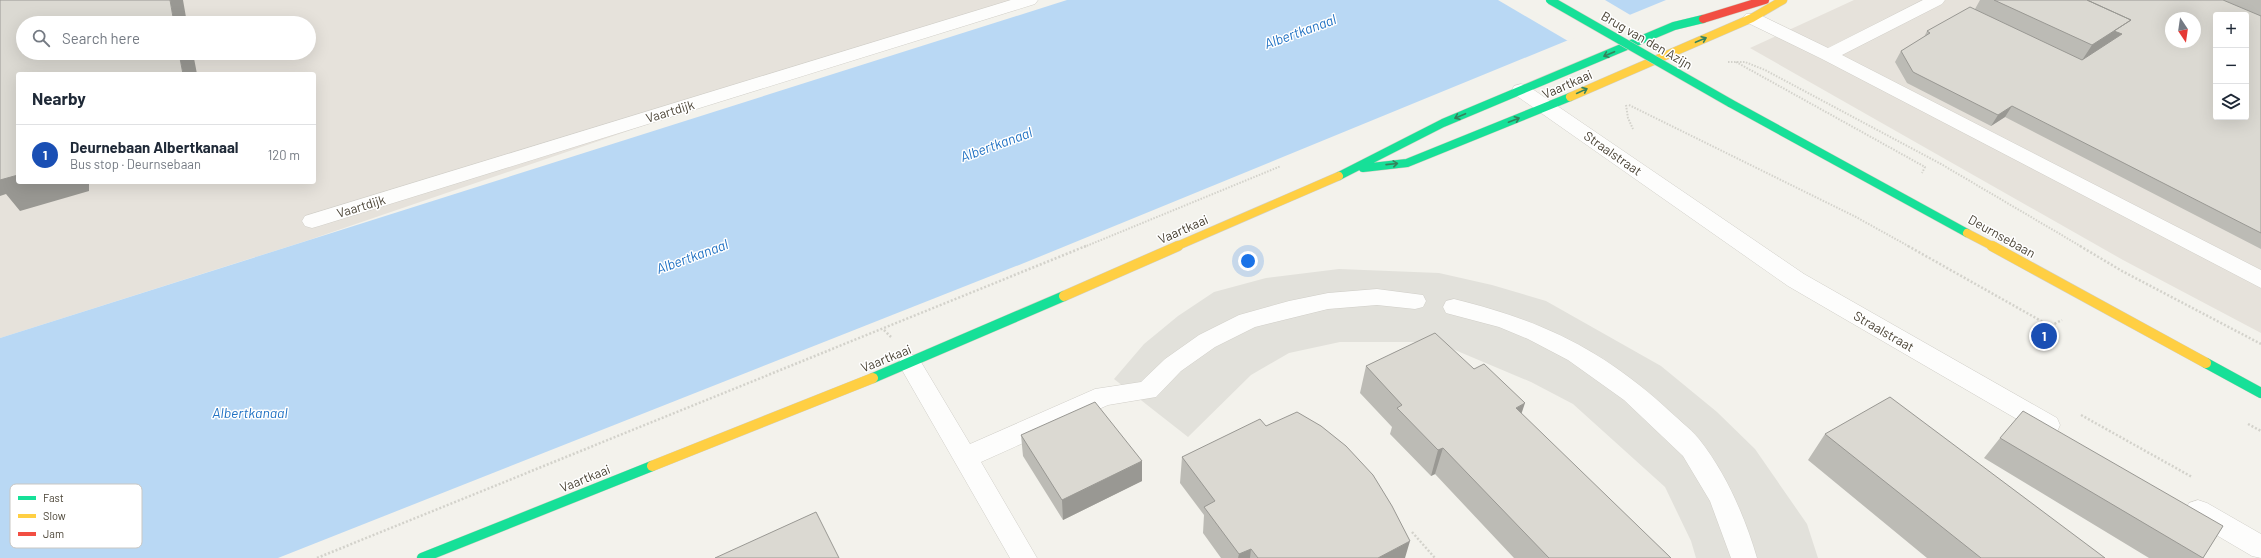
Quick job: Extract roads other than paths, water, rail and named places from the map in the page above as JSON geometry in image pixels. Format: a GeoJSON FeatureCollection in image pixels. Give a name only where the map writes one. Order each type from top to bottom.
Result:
{"type":"FeatureCollection","features":[{"type":"Feature","properties":{"kind":"street","name":"Vaartdijk"},"geometry":{"type":"LineString","coordinates":[[312,221],[1028,0]]}},
{"type":"Feature","properties":{"kind":"street","name":"Brug van den Azijn"},"geometry":{"type":"LineString","coordinates":[[1550,0],[1730,103]]}},
{"type":"Feature","properties":{"kind":"street","name":"Vaartkaai"},"geometry":{"type":"LineString","coordinates":[[422,558],[910,363],[1354,169],[1392,147],[1521,90],[1674,26],[1722,14],[1765,0]]}},
{"type":"Feature","properties":{"kind":"street","name":"Vaartkaai"},"geometry":{"type":"LineString","coordinates":[[1354,169],[1407,163],[1546,108],[1752,18],[1783,0]]}},
{"type":"Feature","properties":{"kind":"street"},"geometry":{"type":"LineString","coordinates":[[1828,54],[1936,0]]}},
{"type":"Feature","properties":{"kind":"street"},"geometry":{"type":"LineString","coordinates":[[1752,18],[1828,54],[2261,280]]}},
{"type":"Feature","properties":{"kind":"street","name":"Straalstraat"},"geometry":{"type":"LineString","coordinates":[[1521,90],[1796,280],[2063,434]]}},
{"type":"Feature","properties":{"kind":"street","name":"Deurnsebaan"},"geometry":{"type":"LineString","coordinates":[[1730,103],[2261,393]]}},
{"type":"Feature","properties":{"kind":"street"},"geometry":{"type":"LineString","coordinates":[[964,458],[1104,396],[1148,390],[1173,365],[1201,345],[1248,321],[1290,309],[1328,301],[1377,297],[1414,301]]}},
{"type":"Feature","properties":{"kind":"street"},"geometry":{"type":"LineString","coordinates":[[1454,307],[1515,324],[1542,336],[1614,378],[1646,405],[1691,448],[1716,489],[1738,537],[1744,558]]}},
{"type":"Feature","properties":{"kind":"street"},"geometry":{"type":"LineString","coordinates":[[910,363],[964,458],[1024,558]]}},
{"type":"Feature","properties":{"kind":"street"},"geometry":{"type":"LineString","coordinates":[[2179,501],[2261,548]]}},
{"type":"Feature","properties":{"kind":"water","name":"Albertkanaal"},"geometry":{"type":"Polygon","coordinates":[[[1067,0],[1666,0],[1029,261],[278,558],[0,558],[0,338],[1067,0]]]}},
{"type":"Feature","properties":{"kind":"place","name":"Deurnebaan Albertkanaal"},"geometry":{"type":"Point","coordinates":[2044,336]}}]}
